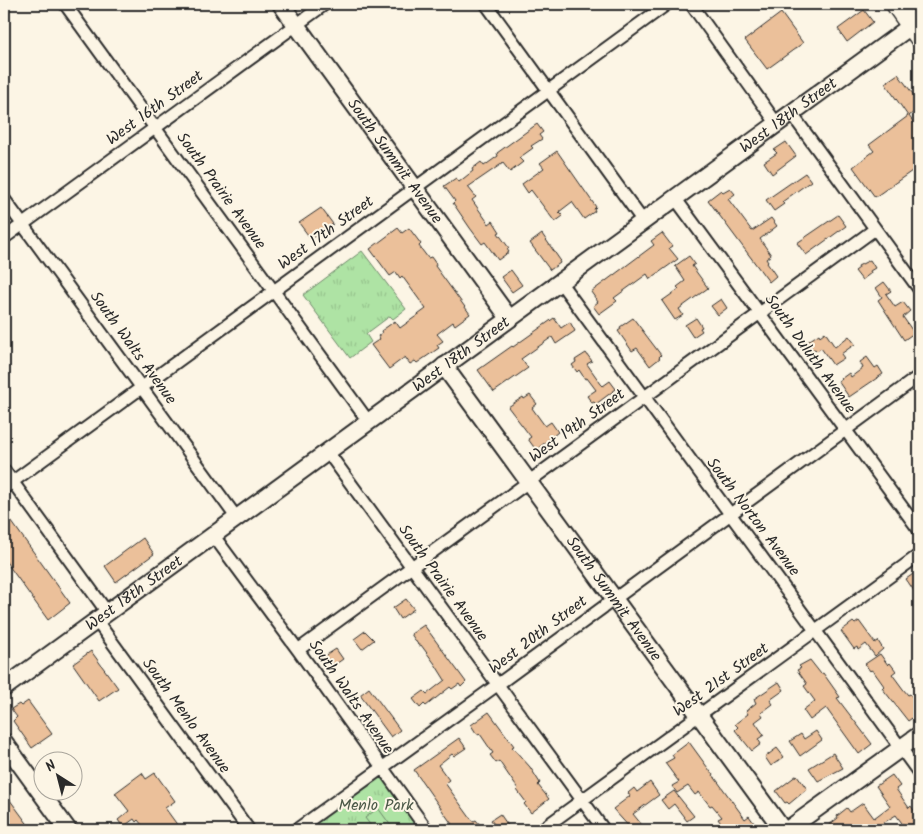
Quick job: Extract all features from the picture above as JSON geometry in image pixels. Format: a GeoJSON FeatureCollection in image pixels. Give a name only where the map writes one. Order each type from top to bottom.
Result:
{"type":"FeatureCollection","features":[{"type":"Feature","properties":{"kind":"main road"},"geometry":{"type":"LineString","coordinates":[[895,4],[916,28]]}},
{"type":"Feature","properties":{"kind":"street","name":"South Prairie Avenue"},"geometry":{"type":"LineString","coordinates":[[65,4],[368,422]]}},
{"type":"Feature","properties":{"kind":"street","name":"South Summit Avenue"},"geometry":{"type":"LineString","coordinates":[[281,4],[509,318]]}},
{"type":"Feature","properties":{"kind":"street","name":"West 16th Street"},"geometry":{"type":"LineString","coordinates":[[4,238],[325,4]]}},
{"type":"Feature","properties":{"kind":"street"},"geometry":{"type":"LineString","coordinates":[[486,4],[643,221]]}},
{"type":"Feature","properties":{"kind":"street","name":"West 17th Street"},"geometry":{"type":"LineString","coordinates":[[8,485],[667,4]]}},
{"type":"Feature","properties":{"kind":"street"},"geometry":{"type":"LineString","coordinates":[[691,4],[777,124]]}},
{"type":"Feature","properties":{"kind":"street","name":"West 18th Street"},"geometry":{"type":"LineString","coordinates":[[4,688],[791,113],[916,28]]}},
{"type":"Feature","properties":{"kind":"street"},"geometry":{"type":"LineString","coordinates":[[791,113],[919,289]]}},
{"type":"Feature","properties":{"kind":"street","name":"South Duluth Avenue"},"geometry":{"type":"LineString","coordinates":[[675,198],[919,530]]}},
{"type":"Feature","properties":{"kind":"street","name":"South Walts Avenue"},"geometry":{"type":"LineString","coordinates":[[4,199],[236,517]]}},
{"type":"Feature","properties":{"kind":"street","name":"West 19th Street"},"geometry":{"type":"LineString","coordinates":[[298,650],[875,229]]}},
{"type":"Feature","properties":{"kind":"street","name":"South Norton Avenue"},"geometry":{"type":"LineString","coordinates":[[560,282],[919,773]]}},
{"type":"Feature","properties":{"kind":"street","name":"South Summit Avenue"},"geometry":{"type":"LineString","coordinates":[[444,366],[783,830]]}},
{"type":"Feature","properties":{"kind":"street","name":"West 20th Street"},"geometry":{"type":"LineString","coordinates":[[296,830],[919,376]]}},
{"type":"Feature","properties":{"kind":"street","name":"South Prairie Avenue"},"geometry":{"type":"LineString","coordinates":[[327,451],[604,830]]}},
{"type":"Feature","properties":{"kind":"street","name":"South Menlo Avenue"},"geometry":{"type":"LineString","coordinates":[[4,470],[8,485],[102,616],[249,830]]}},
{"type":"Feature","properties":{"kind":"street","name":"South Walts Avenue"},"geometry":{"type":"LineString","coordinates":[[212,535],[298,650],[427,830]]}},
{"type":"Feature","properties":{"kind":"street","name":"West 21st Street"},"geometry":{"type":"LineString","coordinates":[[541,830],[919,555]]}},
{"type":"Feature","properties":{"kind":"street"},"geometry":{"type":"LineString","coordinates":[[787,830],[919,735]]}},
{"type":"Feature","properties":{"kind":"street"},"geometry":{"type":"LineString","coordinates":[[4,742],[68,830]]}},
{"type":"Feature","properties":{"kind":"green space"},"geometry":{"type":"Polygon","coordinates":[[[362,251],[406,309],[393,319],[390,316],[366,334],[371,342],[350,358],[303,295],[362,251]]]}},
{"type":"Feature","properties":{"kind":"green space","name":"Menlo Park"},"geometry":{"type":"Polygon","coordinates":[[[382,768],[427,830],[296,830],[382,768]]]}},
{"type":"Feature","properties":{"kind":"green space"},"geometry":{"type":"Polygon","coordinates":[[[378,808],[394,830],[374,830],[365,818],[378,808]]]}},
{"type":"Feature","properties":{"kind":"building"},"geometry":{"type":"Polygon","coordinates":[[[864,10],[873,22],[847,42],[838,29],[864,10]]]}},
{"type":"Feature","properties":{"kind":"building"},"geometry":{"type":"Polygon","coordinates":[[[781,13],[803,43],[767,69],[745,40],[781,13]]]}},
{"type":"Feature","properties":{"kind":"building"},"geometry":{"type":"Polygon","coordinates":[[[898,74],[919,102],[919,108],[909,116],[919,130],[919,181],[912,171],[875,197],[853,167],[874,151],[869,145],[908,116],[885,83],[898,74]]]}},
{"type":"Feature","properties":{"kind":"building"},"geometry":{"type":"Polygon","coordinates":[[[537,124],[543,132],[539,135],[542,139],[531,146],[533,148],[519,158],[523,162],[510,172],[503,163],[468,187],[476,197],[472,200],[489,224],[493,221],[500,232],[498,233],[509,248],[507,249],[509,252],[498,260],[485,242],[482,244],[470,228],[444,186],[456,178],[459,182],[481,162],[484,166],[498,156],[497,153],[537,124]]]}},
{"type":"Feature","properties":{"kind":"building"},"geometry":{"type":"Polygon","coordinates":[[[786,142],[796,156],[772,174],[764,162],[777,153],[774,150],[786,142]]]}},
{"type":"Feature","properties":{"kind":"building"},"geometry":{"type":"Polygon","coordinates":[[[557,151],[596,207],[595,211],[584,219],[572,202],[559,212],[563,216],[555,222],[531,190],[528,193],[522,184],[544,168],[540,163],[557,151]]]}},
{"type":"Feature","properties":{"kind":"building"},"geometry":{"type":"Polygon","coordinates":[[[805,173],[811,181],[782,202],[784,204],[774,211],[766,200],[805,173]]]}},
{"type":"Feature","properties":{"kind":"building"},"geometry":{"type":"Polygon","coordinates":[[[730,188],[735,194],[728,199],[752,231],[771,218],[777,226],[760,239],[771,255],[766,259],[776,276],[769,282],[708,200],[721,190],[723,192],[730,188]]]}},
{"type":"Feature","properties":{"kind":"building"},"geometry":{"type":"Polygon","coordinates":[[[321,208],[333,224],[311,239],[299,223],[321,208]]]}},
{"type":"Feature","properties":{"kind":"building"},"geometry":{"type":"Polygon","coordinates":[[[838,215],[846,226],[806,255],[797,243],[838,215]]]}},
{"type":"Feature","properties":{"kind":"building"},"geometry":{"type":"Polygon","coordinates":[[[398,228],[402,233],[409,228],[421,244],[419,246],[428,258],[431,257],[436,264],[435,266],[470,314],[455,325],[453,322],[437,334],[443,341],[437,345],[439,348],[417,363],[415,361],[410,364],[405,357],[389,369],[371,345],[380,339],[378,336],[382,333],[381,331],[395,321],[400,328],[426,309],[402,276],[400,278],[396,272],[390,276],[370,249],[398,228]]]}},
{"type":"Feature","properties":{"kind":"building"},"geometry":{"type":"Polygon","coordinates":[[[662,233],[672,246],[669,248],[678,259],[650,279],[647,274],[614,298],[617,301],[599,314],[593,306],[598,302],[591,292],[654,245],[651,241],[662,233]]]}},
{"type":"Feature","properties":{"kind":"building"},"geometry":{"type":"Polygon","coordinates":[[[542,234],[560,260],[560,263],[550,270],[530,243],[542,234]]]}},
{"type":"Feature","properties":{"kind":"building"},"geometry":{"type":"Polygon","coordinates":[[[689,256],[695,264],[692,266],[708,288],[679,309],[683,315],[675,320],[662,301],[679,289],[677,287],[685,281],[675,266],[689,256]]]}},
{"type":"Feature","properties":{"kind":"building"},"geometry":{"type":"Polygon","coordinates":[[[870,260],[875,268],[862,280],[855,271],[859,268],[858,266],[870,260]]]}},
{"type":"Feature","properties":{"kind":"building"},"geometry":{"type":"Polygon","coordinates":[[[511,270],[522,285],[512,292],[501,277],[511,270]]]}},
{"type":"Feature","properties":{"kind":"building"},"geometry":{"type":"Polygon","coordinates":[[[884,282],[891,291],[886,294],[895,307],[903,302],[910,311],[903,317],[914,333],[904,340],[878,300],[882,297],[876,288],[884,282]]]}},
{"type":"Feature","properties":{"kind":"building"},"geometry":{"type":"Polygon","coordinates":[[[721,299],[727,308],[718,315],[711,306],[721,299]]]}},
{"type":"Feature","properties":{"kind":"building"},"geometry":{"type":"Polygon","coordinates":[[[554,318],[561,328],[570,322],[575,331],[556,344],[552,337],[521,359],[528,368],[494,392],[478,370],[554,318]]]}},
{"type":"Feature","properties":{"kind":"building"},"geometry":{"type":"Polygon","coordinates":[[[633,318],[661,355],[650,366],[637,348],[632,351],[618,331],[621,329],[620,327],[633,318]]]}},
{"type":"Feature","properties":{"kind":"building"},"geometry":{"type":"Polygon","coordinates":[[[696,318],[702,327],[700,328],[702,331],[693,337],[685,325],[696,318]]]}},
{"type":"Feature","properties":{"kind":"building"},"geometry":{"type":"Polygon","coordinates":[[[825,332],[835,347],[849,336],[855,344],[841,354],[844,358],[833,365],[821,348],[817,351],[813,350],[807,342],[825,332]]]}},
{"type":"Feature","properties":{"kind":"building"},"geometry":{"type":"Polygon","coordinates":[[[586,353],[592,361],[587,364],[601,384],[603,386],[610,381],[616,389],[596,404],[592,403],[587,396],[596,390],[587,378],[585,379],[579,370],[577,372],[572,365],[576,362],[575,360],[586,353]]]}},
{"type":"Feature","properties":{"kind":"building"},"geometry":{"type":"Polygon","coordinates":[[[867,357],[875,368],[878,366],[883,374],[849,397],[838,381],[849,373],[851,377],[863,368],[860,362],[867,357]]]}},
{"type":"Feature","properties":{"kind":"building"},"geometry":{"type":"Polygon","coordinates":[[[530,395],[537,404],[532,408],[545,426],[551,422],[558,432],[536,450],[528,439],[531,437],[508,407],[523,397],[524,399],[530,395]]]}},
{"type":"Feature","properties":{"kind":"building"},"geometry":{"type":"Polygon","coordinates":[[[4,511],[70,603],[48,620],[4,559],[4,511]]]}},
{"type":"Feature","properties":{"kind":"building"},"geometry":{"type":"Polygon","coordinates":[[[143,538],[154,554],[116,582],[105,566],[143,538]]]}},
{"type":"Feature","properties":{"kind":"building"},"geometry":{"type":"Polygon","coordinates":[[[919,570],[919,598],[906,579],[919,570]]]}},
{"type":"Feature","properties":{"kind":"building"},"geometry":{"type":"Polygon","coordinates":[[[406,599],[414,609],[400,619],[393,608],[406,599]]]}},
{"type":"Feature","properties":{"kind":"building"},"geometry":{"type":"Polygon","coordinates":[[[859,621],[875,643],[878,641],[883,649],[875,656],[866,644],[858,650],[857,647],[854,649],[841,631],[853,622],[855,624],[859,621]]]}},
{"type":"Feature","properties":{"kind":"building"},"geometry":{"type":"Polygon","coordinates":[[[424,625],[466,682],[461,687],[459,684],[452,689],[450,687],[426,706],[424,704],[420,708],[413,699],[424,691],[427,694],[445,680],[421,645],[419,646],[411,634],[424,625]]]}},
{"type":"Feature","properties":{"kind":"building"},"geometry":{"type":"Polygon","coordinates":[[[365,631],[374,640],[362,649],[354,639],[365,631]]]}},
{"type":"Feature","properties":{"kind":"building"},"geometry":{"type":"Polygon","coordinates":[[[336,649],[343,659],[333,666],[325,656],[336,649]]]}},
{"type":"Feature","properties":{"kind":"building"},"geometry":{"type":"Polygon","coordinates":[[[91,651],[118,688],[99,701],[73,664],[91,651]]]}},
{"type":"Feature","properties":{"kind":"building"},"geometry":{"type":"Polygon","coordinates":[[[880,654],[888,665],[890,663],[896,671],[892,674],[908,695],[910,694],[915,700],[919,697],[919,713],[908,721],[882,688],[884,686],[874,672],[870,671],[865,664],[880,654]]]}},
{"type":"Feature","properties":{"kind":"building"},"geometry":{"type":"Polygon","coordinates":[[[810,660],[821,674],[823,673],[840,697],[837,698],[872,744],[859,754],[826,708],[810,720],[803,710],[815,701],[804,686],[807,684],[797,670],[801,668],[799,666],[810,660]]]}},
{"type":"Feature","properties":{"kind":"building"},"geometry":{"type":"Polygon","coordinates":[[[779,682],[784,690],[770,700],[773,704],[761,713],[763,716],[755,722],[764,735],[758,739],[761,744],[752,751],[735,730],[738,727],[735,724],[748,714],[746,711],[756,703],[754,699],[779,682]]]}},
{"type":"Feature","properties":{"kind":"building"},"geometry":{"type":"Polygon","coordinates":[[[369,688],[400,730],[391,737],[360,695],[369,688]]]}},
{"type":"Feature","properties":{"kind":"building"},"geometry":{"type":"Polygon","coordinates":[[[28,701],[52,734],[32,748],[13,721],[17,717],[11,709],[19,704],[21,706],[28,701]]]}},
{"type":"Feature","properties":{"kind":"building"},"geometry":{"type":"Polygon","coordinates":[[[489,712],[514,746],[512,747],[530,767],[540,783],[538,785],[549,799],[531,813],[524,804],[526,802],[518,789],[499,761],[496,763],[490,755],[493,753],[480,734],[476,733],[471,725],[489,712]]]}},
{"type":"Feature","properties":{"kind":"building"},"geometry":{"type":"Polygon","coordinates":[[[816,731],[822,740],[800,756],[790,741],[801,734],[804,739],[816,731]]]}},
{"type":"Feature","properties":{"kind":"building"},"geometry":{"type":"Polygon","coordinates":[[[459,738],[466,748],[454,756],[452,754],[438,765],[449,780],[445,783],[471,819],[476,820],[481,826],[476,830],[456,830],[414,770],[459,738]]]}},
{"type":"Feature","properties":{"kind":"building"},"geometry":{"type":"Polygon","coordinates":[[[689,742],[745,819],[749,816],[759,830],[717,830],[723,826],[718,819],[722,817],[699,792],[695,795],[688,786],[677,793],[672,786],[679,782],[665,763],[674,758],[672,755],[689,742]]]}},
{"type":"Feature","properties":{"kind":"building"},"geometry":{"type":"Polygon","coordinates":[[[777,748],[784,757],[771,766],[765,757],[777,748]]]}},
{"type":"Feature","properties":{"kind":"building"},"geometry":{"type":"Polygon","coordinates":[[[833,753],[843,768],[818,781],[809,768],[833,753]]]}},
{"type":"Feature","properties":{"kind":"building"},"geometry":{"type":"Polygon","coordinates":[[[142,773],[146,779],[155,773],[175,801],[165,808],[181,830],[146,830],[138,820],[136,822],[134,819],[123,827],[118,820],[129,811],[115,793],[142,773]]]}},
{"type":"Feature","properties":{"kind":"building"},"geometry":{"type":"Polygon","coordinates":[[[797,775],[807,789],[789,804],[785,803],[776,791],[797,775]]]}},
{"type":"Feature","properties":{"kind":"building"},"geometry":{"type":"Polygon","coordinates":[[[892,775],[900,786],[896,789],[909,808],[911,806],[919,818],[919,830],[907,830],[896,815],[872,830],[861,830],[859,827],[854,830],[833,830],[829,825],[847,808],[850,812],[863,803],[874,818],[890,806],[876,786],[892,775]]]}},
{"type":"Feature","properties":{"kind":"building"},"geometry":{"type":"Polygon","coordinates":[[[650,782],[659,795],[633,814],[646,830],[632,830],[613,809],[630,796],[628,793],[634,788],[637,792],[650,782]]]}},
{"type":"Feature","properties":{"kind":"building"},"geometry":{"type":"Polygon","coordinates":[[[674,791],[694,816],[687,821],[674,804],[668,809],[661,800],[674,791]]]}},
{"type":"Feature","properties":{"kind":"building"},"geometry":{"type":"Polygon","coordinates":[[[4,792],[32,830],[4,830],[4,792]]]}},
{"type":"Feature","properties":{"kind":"building"},"geometry":{"type":"Polygon","coordinates":[[[500,814],[509,827],[504,830],[498,830],[491,820],[500,814]]]}}]}
